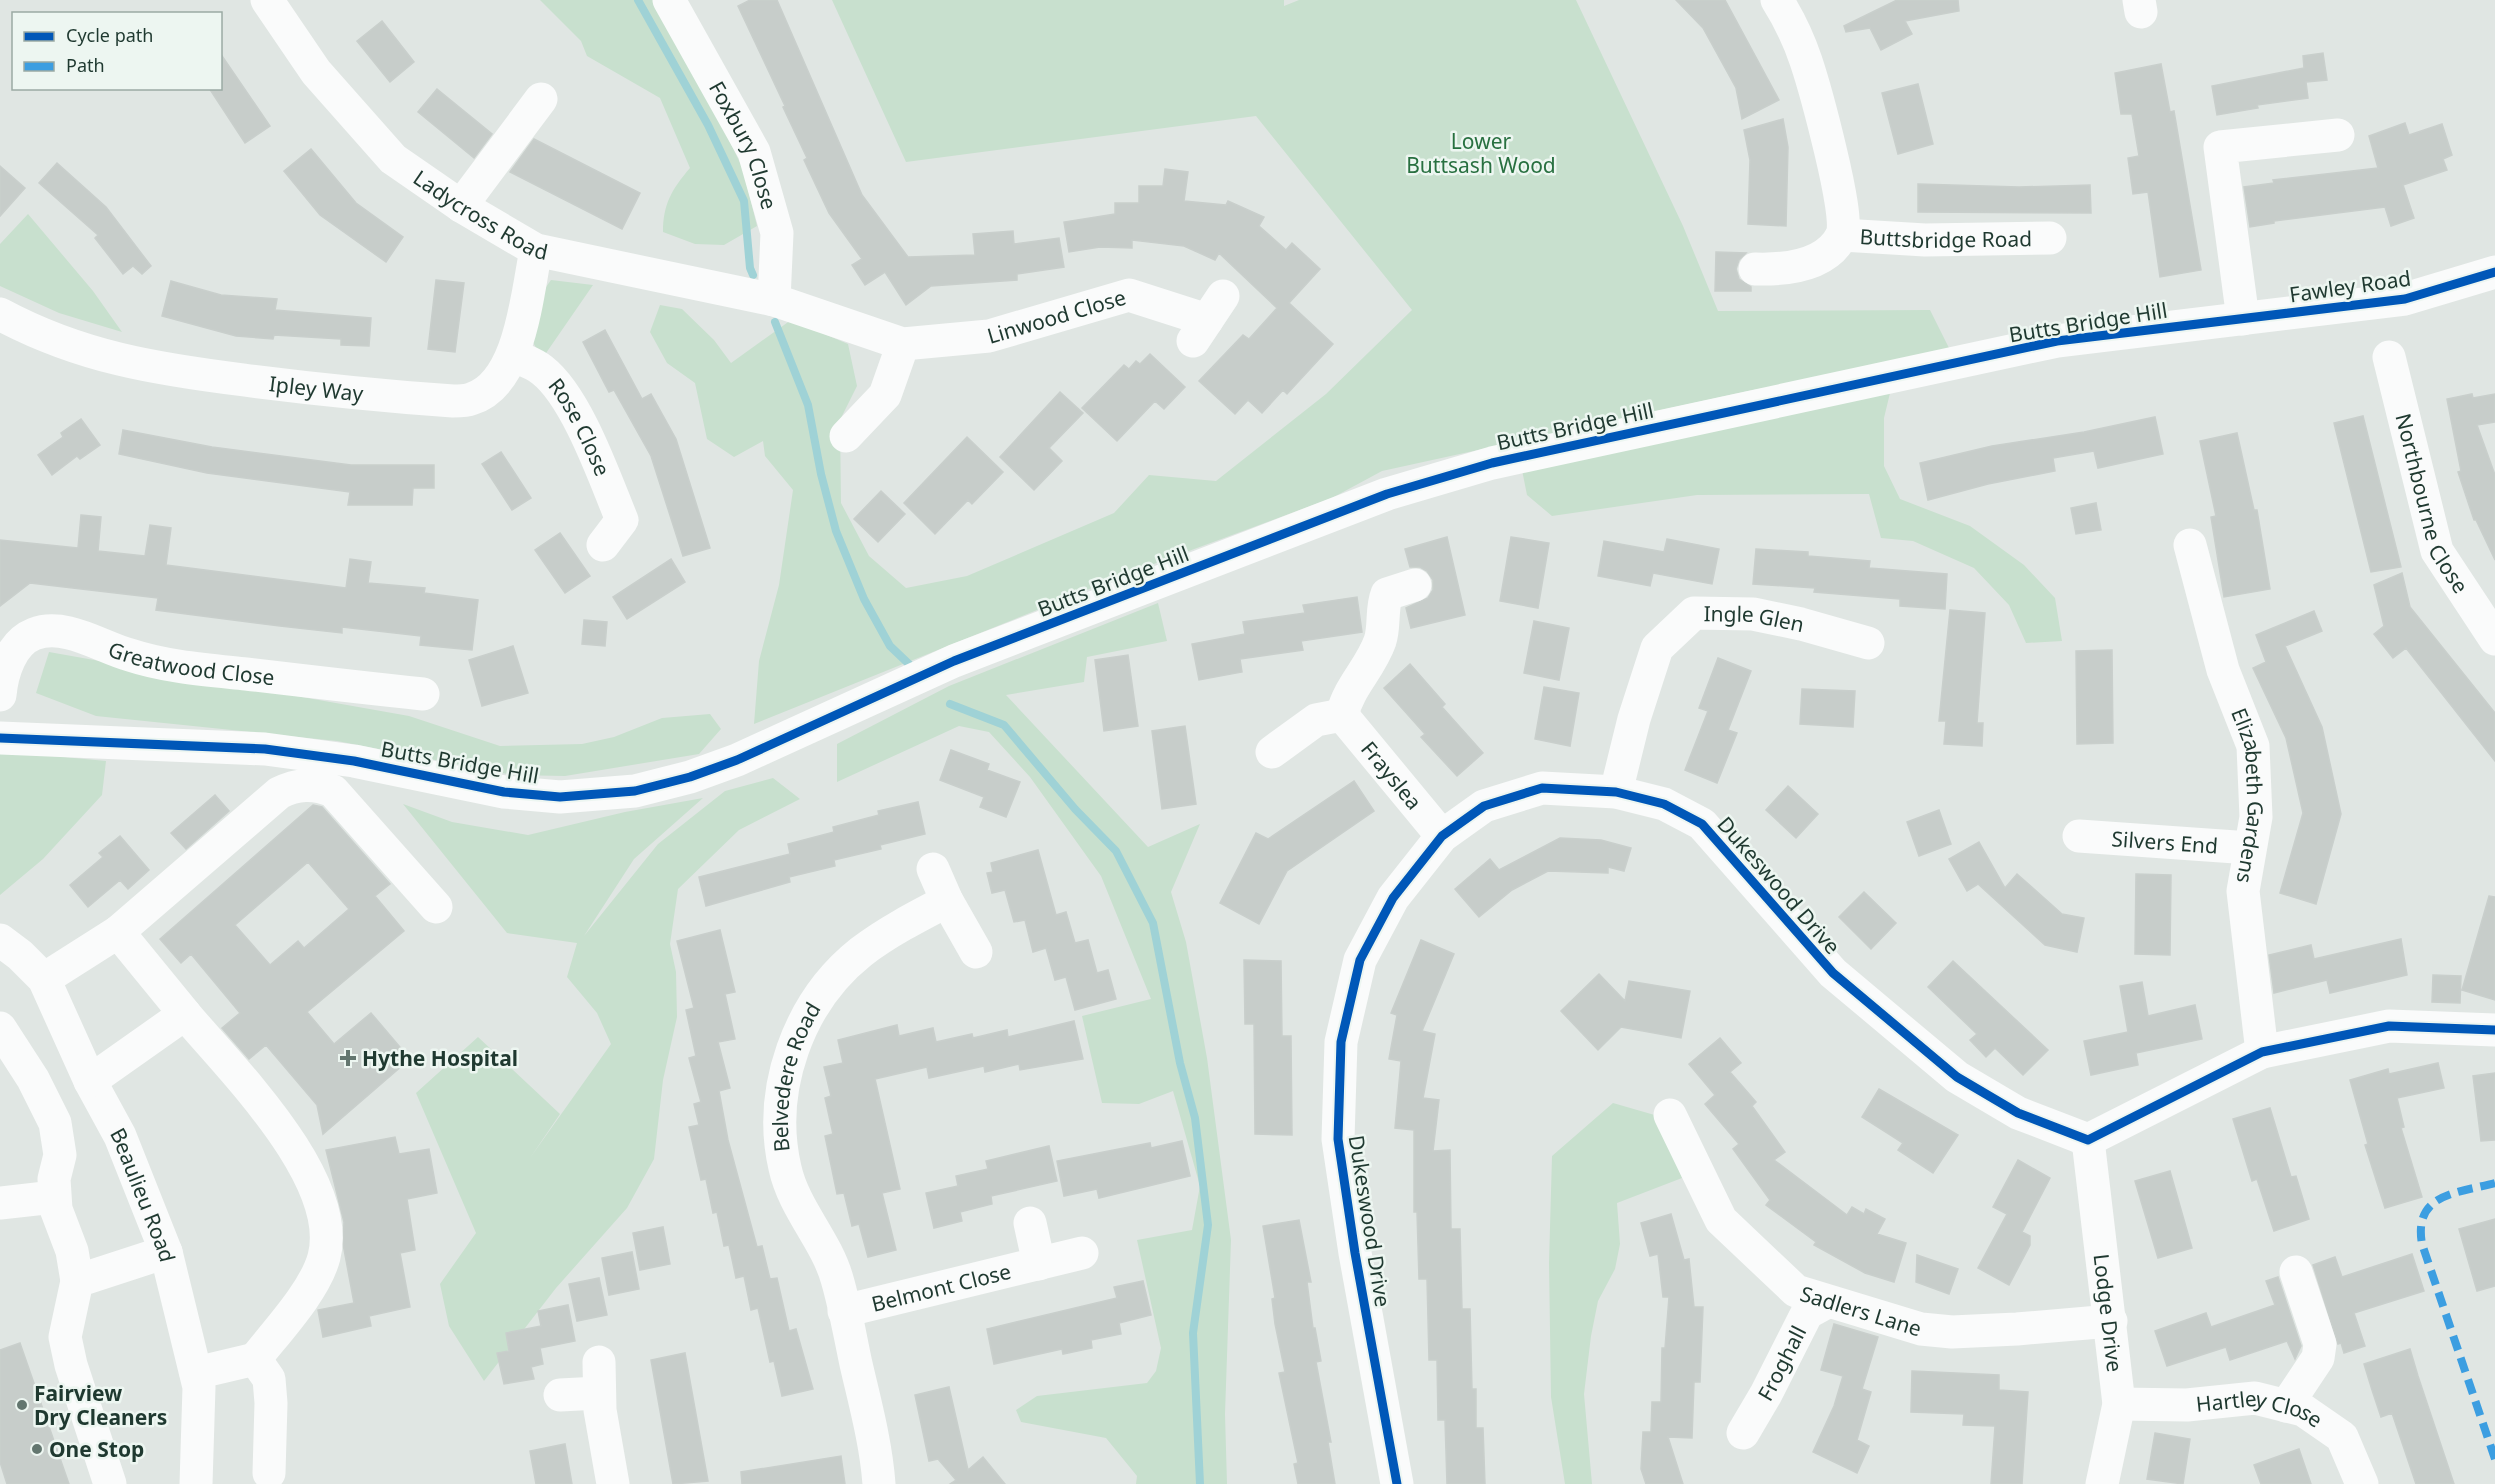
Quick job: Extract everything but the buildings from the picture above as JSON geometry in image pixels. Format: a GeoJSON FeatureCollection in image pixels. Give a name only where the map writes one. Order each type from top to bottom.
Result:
{"type":"FeatureCollection","features":[{"type":"Feature","properties":{"kind":"street","name":"Ladycross Road"},"geometry":{"type":"LineString","coordinates":[[267,0],[316,72],[393,159],[461,206],[536,250],[774,300]]}},
{"type":"Feature","properties":{"kind":"street","name":"Foxbury Close"},"geometry":{"type":"LineString","coordinates":[[669,0],[754,152],[777,233],[774,300]]}},
{"type":"Feature","properties":{"kind":"street","name":"Buttsbridge Road"},"geometry":{"type":"LineString","coordinates":[[1755,269],[1788,269],[1809,263],[1828,252],[1842,235],[1841,202],[1815,91],[1797,38],[1777,0]]}},
{"type":"Feature","properties":{"kind":"street"},"geometry":{"type":"LineString","coordinates":[[461,206],[541,99]]}},
{"type":"Feature","properties":{"kind":"street"},"geometry":{"type":"LineString","coordinates":[[2242,319],[2220,147],[2338,135]]}},
{"type":"Feature","properties":{"kind":"street","name":"Buttsbridge Road"},"geometry":{"type":"LineString","coordinates":[[1842,235],[1936,240],[2050,238]]}},
{"type":"Feature","properties":{"kind":"street","name":"Ipley Way"},"geometry":{"type":"LineString","coordinates":[[0,314],[68,345],[146,367],[369,395],[453,401],[472,399],[489,389],[504,374],[513,355],[536,250]]}},
{"type":"Feature","properties":{"kind":"street","name":"Fawley Road"},"geometry":{"type":"LineString","coordinates":[[2242,319],[2405,299],[2495,272]]}},
{"type":"Feature","properties":{"kind":"street","name":"Linwood Close"},"geometry":{"type":"LineString","coordinates":[[774,300],[903,344],[989,336],[1129,295],[1208,319]]}},
{"type":"Feature","properties":{"kind":"street","name":"Butts Bridge Hill"},"geometry":{"type":"LineString","coordinates":[[0,738],[265,749],[354,761],[504,792],[560,797],[635,791],[690,777],[737,760],[954,661],[1398,490],[1492,463],[2057,341],[2242,319]]}},
{"type":"Feature","properties":{"kind":"street"},"geometry":{"type":"LineString","coordinates":[[846,436],[885,395],[903,344]]}},
{"type":"Feature","properties":{"kind":"street","name":"Rose Close"},"geometry":{"type":"LineString","coordinates":[[513,355],[543,370],[570,404],[589,441],[623,531]]}},
{"type":"Feature","properties":{"kind":"street","name":"Northbourne Close"},"geometry":{"type":"LineString","coordinates":[[2389,357],[2437,551],[2495,639]]}},
{"type":"Feature","properties":{"kind":"street","name":"Elizabeth Gardens"},"geometry":{"type":"LineString","coordinates":[[2190,545],[2223,670],[2253,746],[2256,817],[2243,891],[2262,1052]]}},
{"type":"Feature","properties":{"kind":"street"},"geometry":{"type":"LineString","coordinates":[[1272,752],[1316,720],[1342,715],[1347,696],[1365,673],[1381,639],[1387,594],[1415,585]]}},
{"type":"Feature","properties":{"kind":"street","name":"Ingle Glen"},"geometry":{"type":"LineString","coordinates":[[1616,792],[1634,719],[1657,648],[1694,613],[1753,614],[1801,624],[1868,643]]}},
{"type":"Feature","properties":{"kind":"street","name":"Greatwood Close"},"geometry":{"type":"LineString","coordinates":[[0,695],[4,669],[16,649],[33,634],[48,632],[76,634],[130,656],[208,670],[423,694]]}},
{"type":"Feature","properties":{"kind":"street","name":"Frayslea"},"geometry":{"type":"LineString","coordinates":[[1342,715],[1442,836]]}},
{"type":"Feature","properties":{"kind":"street"},"geometry":{"type":"LineString","coordinates":[[44,979],[118,932],[279,794],[292,787],[307,785],[333,790],[436,907]]}},
{"type":"Feature","properties":{"kind":"street","name":"Dukeswood Drive"},"geometry":{"type":"LineString","coordinates":[[1397,1484],[1354,1253],[1338,1139],[1341,1042],[1360,960],[1393,898],[1442,836],[1484,806],[1542,789],[1616,792],[1664,804],[1702,824],[1833,973],[1957,1077],[2018,1113],[2088,1140]]}},
{"type":"Feature","properties":{"kind":"street","name":"Silvers End"},"geometry":{"type":"LineString","coordinates":[[2079,836],[2250,848]]}},
{"type":"Feature","properties":{"kind":"street"},"geometry":{"type":"LineString","coordinates":[[933,869],[947,901],[976,952]]}},
{"type":"Feature","properties":{"kind":"street","name":"Belvedere Road"},"geometry":{"type":"LineString","coordinates":[[879,1484],[876,1456],[832,1264],[795,1195],[785,1170],[780,1123],[791,1051],[811,1010],[847,964],[876,941],[947,901]]}},
{"type":"Feature","properties":{"kind":"street"},"geometry":{"type":"LineString","coordinates":[[118,932],[282,1129],[317,1192],[325,1217],[327,1240],[324,1258],[316,1275],[292,1312],[255,1359],[196,1373]]}},
{"type":"Feature","properties":{"kind":"street","name":"Beaulieu Road"},"geometry":{"type":"LineString","coordinates":[[0,940],[20,955],[44,979],[90,1081],[120,1136],[166,1252],[199,1387],[196,1484]]}},
{"type":"Feature","properties":{"kind":"street"},"geometry":{"type":"LineString","coordinates":[[90,1081],[185,1014]]}},
{"type":"Feature","properties":{"kind":"street"},"geometry":{"type":"LineString","coordinates":[[2088,1140],[2262,1052],[2389,1026],[2495,1030]]}},
{"type":"Feature","properties":{"kind":"street"},"geometry":{"type":"LineString","coordinates":[[0,1028],[33,1079],[55,1123],[60,1155],[54,1179],[54,1197],[58,1218],[72,1251],[77,1281],[65,1337],[71,1365],[110,1484]]}},
{"type":"Feature","properties":{"kind":"street","name":"Sadlers Lane"},"geometry":{"type":"LineString","coordinates":[[1670,1115],[1721,1220],[1796,1291],[1920,1329],[1952,1332],[2082,1326],[2111,1321]]}},
{"type":"Feature","properties":{"kind":"street","name":"Lodge Drive"},"geometry":{"type":"LineString","coordinates":[[2088,1140],[2119,1404],[2102,1484]]}},
{"type":"Feature","properties":{"kind":"street"},"geometry":{"type":"LineString","coordinates":[[0,1203],[54,1197]]}},
{"type":"Feature","properties":{"kind":"street","name":"Belmont Close"},"geometry":{"type":"LineString","coordinates":[[1030,1223],[1039,1264]]}},
{"type":"Feature","properties":{"kind":"street"},"geometry":{"type":"LineString","coordinates":[[77,1281],[166,1252]]}},
{"type":"Feature","properties":{"kind":"street","name":"Belmont Close"},"geometry":{"type":"LineString","coordinates":[[844,1311],[1082,1253]]}},
{"type":"Feature","properties":{"kind":"street"},"geometry":{"type":"LineString","coordinates":[[2286,1406],[2318,1358],[2320,1344],[2296,1272]]}},
{"type":"Feature","properties":{"kind":"street","name":"Froghall"},"geometry":{"type":"LineString","coordinates":[[1743,1433],[1766,1394],[1807,1313],[1827,1302]]}},
{"type":"Feature","properties":{"kind":"street"},"geometry":{"type":"LineString","coordinates":[[255,1359],[269,1379],[271,1403],[268,1473]]}},
{"type":"Feature","properties":{"kind":"street"},"geometry":{"type":"LineString","coordinates":[[560,1395],[599,1377],[603,1431],[613,1484]]}},
{"type":"Feature","properties":{"kind":"street","name":"Hartley Close"},"geometry":{"type":"LineString","coordinates":[[2119,1404],[2187,1405],[2255,1398],[2303,1410],[2342,1437],[2362,1484]]}},
{"type":"Feature","properties":{"kind":"green space"},"geometry":{"type":"Polygon","coordinates":[[[540,0],[653,0],[705,90],[743,169],[757,226],[724,245],[695,244],[663,232],[663,222],[670,197],[690,168],[660,98],[587,56],[581,41],[540,0]]]}},
{"type":"Feature","properties":{"kind":"green space","name":"Lower Buttsash Wood"},"geometry":{"type":"Polygon","coordinates":[[[832,0],[1284,0],[1284,6],[1299,0],[1576,0],[1683,226],[1718,311],[1930,310],[1952,354],[1748,391],[1382,471],[1332,498],[1124,575],[754,724],[759,661],[779,585],[793,490],[765,456],[763,441],[734,457],[707,439],[695,383],[667,363],[650,332],[660,305],[682,309],[714,340],[731,363],[791,320],[848,344],[857,386],[840,420],[841,503],[869,556],[906,588],[967,576],[1114,513],[1149,475],[1216,481],[1326,394],[1412,310],[1256,116],[906,162],[832,0]]]}},
{"type":"Feature","properties":{"kind":"green space"},"geometry":{"type":"Polygon","coordinates":[[[28,214],[93,291],[122,332],[59,313],[0,286],[0,244],[28,214]]]}},
{"type":"Feature","properties":{"kind":"green space"},"geometry":{"type":"Polygon","coordinates":[[[551,280],[593,285],[544,356],[531,338],[530,328],[534,308],[551,280]]]}},
{"type":"Feature","properties":{"kind":"green space"},"geometry":{"type":"Polygon","coordinates":[[[1890,393],[1884,418],[1884,466],[1900,499],[1970,526],[2024,565],[2055,598],[2062,641],[2026,643],[2009,605],[1974,568],[1913,541],[1881,538],[1869,494],[1697,495],[1552,516],[1527,495],[1522,470],[1890,393]]]}},
{"type":"Feature","properties":{"kind":"green space"},"geometry":{"type":"Polygon","coordinates":[[[1158,603],[1167,641],[1087,657],[1084,682],[1006,695],[1148,847],[1200,824],[1171,892],[1186,942],[1207,1058],[1231,1240],[1225,1414],[1227,1484],[1136,1484],[1137,1476],[1106,1438],[1021,1422],[1016,1410],[1037,1396],[1147,1383],[1156,1371],[1161,1348],[1137,1240],[1192,1230],[1200,1186],[1173,1091],[1139,1104],[1102,1103],[1082,1016],[1151,999],[1101,876],[1030,777],[989,732],[959,726],[837,782],[837,744],[949,686],[1158,603]]]}},
{"type":"Feature","properties":{"kind":"green space"},"geometry":{"type":"Polygon","coordinates":[[[49,652],[409,716],[500,746],[582,744],[614,737],[662,718],[710,714],[721,729],[699,754],[565,776],[513,775],[337,741],[96,716],[36,693],[49,652]]]}},
{"type":"Feature","properties":{"kind":"green space"},"geometry":{"type":"Polygon","coordinates":[[[0,751],[106,761],[102,795],[43,859],[0,895],[0,751]]]}},
{"type":"Feature","properties":{"kind":"green space"},"geometry":{"type":"Polygon","coordinates":[[[773,778],[800,799],[739,830],[678,889],[670,944],[676,972],[677,1017],[663,1080],[654,1159],[627,1208],[556,1288],[484,1381],[449,1326],[440,1284],[476,1233],[416,1093],[478,1037],[560,1114],[530,1158],[611,1044],[597,1013],[567,977],[577,943],[507,933],[403,804],[452,822],[528,835],[625,812],[703,798],[634,859],[584,936],[658,844],[725,791],[773,778]]]}},
{"type":"Feature","properties":{"kind":"green space"},"geometry":{"type":"Polygon","coordinates":[[[1613,1103],[1658,1116],[1682,1178],[1617,1203],[1620,1244],[1615,1269],[1598,1301],[1584,1394],[1592,1484],[1565,1484],[1551,1397],[1549,1263],[1552,1156],[1613,1103]]]}},
{"type":"Feature","properties":{"kind":"waterway"},"geometry":{"type":"LineString","coordinates":[[638,0],[708,125],[744,201],[750,268],[753,275]]}},
{"type":"Feature","properties":{"kind":"waterway"},"geometry":{"type":"LineString","coordinates":[[775,322],[808,405],[821,474],[836,531],[864,599],[890,646],[911,666]]}},
{"type":"Feature","properties":{"kind":"waterway"},"geometry":{"type":"LineString","coordinates":[[950,704],[1004,725],[1075,809],[1116,851],[1153,923],[1180,1063],[1195,1118],[1208,1225],[1193,1333],[1200,1484]]}},
{"type":"Feature","properties":{"kind":"marked path"},"geometry":{"type":"LineString","coordinates":[[2495,1183],[2441,1198],[2424,1214],[2421,1227],[2422,1244],[2495,1459]]}},
{"type":"Feature","properties":{"kind":"cycle path"},"geometry":{"type":"LineString","coordinates":[[0,738],[265,749],[354,761],[504,792],[560,797],[635,791],[690,777],[737,760],[954,661],[1387,494],[1492,463],[2057,341],[2405,299],[2495,272]]}},
{"type":"Feature","properties":{"kind":"cycle path"},"geometry":{"type":"LineString","coordinates":[[1397,1484],[1355,1253],[1338,1139],[1341,1042],[1360,960],[1393,898],[1442,836],[1484,806],[1542,788],[1616,792],[1664,804],[1702,824],[1833,973],[1957,1077],[2018,1113],[2088,1140],[2262,1052],[2389,1026],[2495,1030]]}},
{"type":"Feature","properties":{"kind":"place","name":"Hythe Hospital"},"geometry":{"type":"Point","coordinates":[348,1058]}},
{"type":"Feature","properties":{"kind":"place","name":"Fairview Dry Cleaners"},"geometry":{"type":"Point","coordinates":[22,1405]}},
{"type":"Feature","properties":{"kind":"place","name":"One Stop"},"geometry":{"type":"Point","coordinates":[37,1449]}}]}
